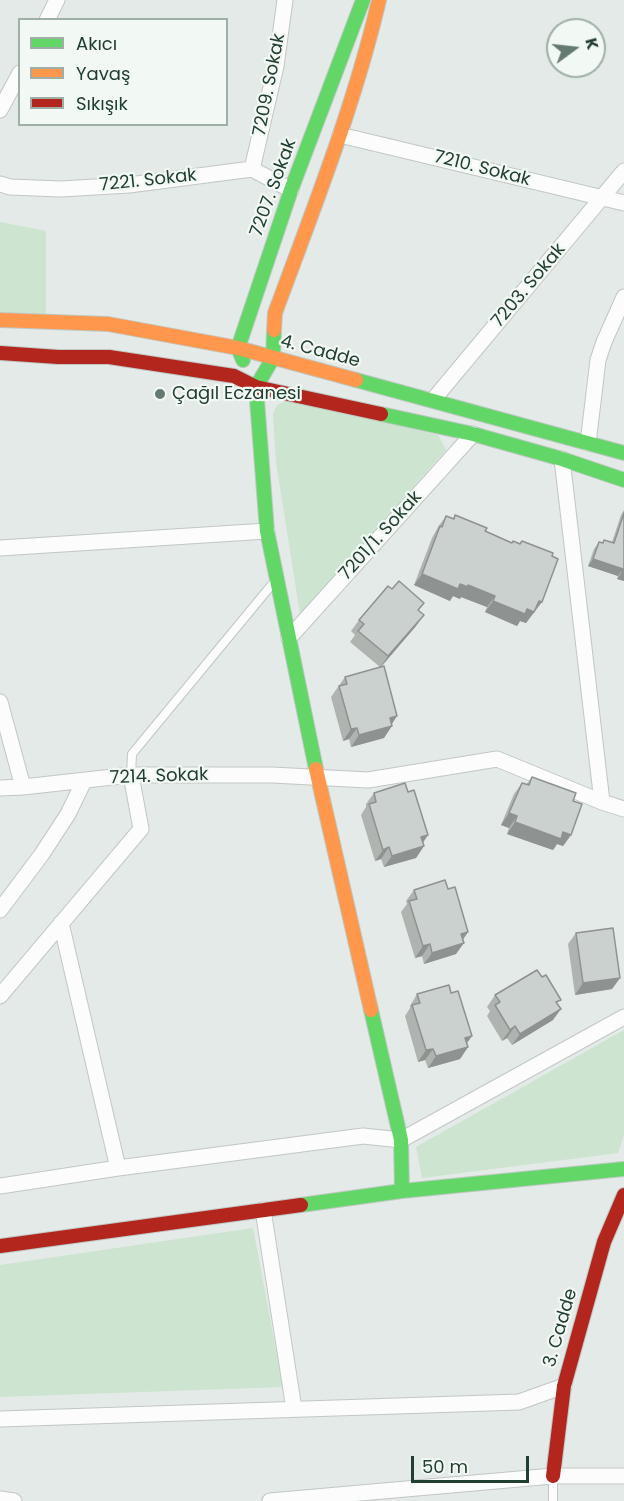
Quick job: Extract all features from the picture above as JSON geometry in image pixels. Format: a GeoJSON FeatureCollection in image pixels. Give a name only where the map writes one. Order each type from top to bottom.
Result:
{"type":"FeatureCollection","features":[{"type":"Feature","properties":{"kind":"street"},"geometry":{"type":"LineString","coordinates":[[48,18],[57,0]]}},
{"type":"Feature","properties":{"kind":"street","name":"7209. Sokak"},"geometry":{"type":"LineString","coordinates":[[252,170],[276,66],[285,0]]}},
{"type":"Feature","properties":{"kind":"street","name":"7207. Sokak"},"geometry":{"type":"LineString","coordinates":[[238,348],[291,190],[363,0]]}},
{"type":"Feature","properties":{"kind":"street"},"geometry":{"type":"LineString","coordinates":[[256,387],[273,358],[275,313],[349,110],[379,0]]}},
{"type":"Feature","properties":{"kind":"street"},"geometry":{"type":"LineString","coordinates":[[0,110],[18,77]]}},
{"type":"Feature","properties":{"kind":"street","name":"7210. Sokak"},"geometry":{"type":"LineString","coordinates":[[340,135],[624,203]]}},
{"type":"Feature","properties":{"kind":"street"},"geometry":{"type":"LineString","coordinates":[[252,170],[291,190]]}},
{"type":"Feature","properties":{"kind":"street","name":"7221. Sokak"},"geometry":{"type":"LineString","coordinates":[[0,184],[36,189],[129,185],[252,170]]}},
{"type":"Feature","properties":{"kind":"street","name":"7203. Sokak"},"geometry":{"type":"LineString","coordinates":[[433,400],[624,171]]}},
{"type":"Feature","properties":{"kind":"street"},"geometry":{"type":"LineString","coordinates":[[588,443],[598,360],[624,297]]}},
{"type":"Feature","properties":{"kind":"street","name":"4. Cadde"},"geometry":{"type":"LineString","coordinates":[[0,320],[108,324],[238,348],[624,453]]}},
{"type":"Feature","properties":{"kind":"street"},"geometry":{"type":"LineString","coordinates":[[238,348],[256,387],[267,531],[318,777],[401,1140],[402,1191]]}},
{"type":"Feature","properties":{"kind":"street"},"geometry":{"type":"LineString","coordinates":[[0,353],[58,357],[109,357],[234,376],[256,387],[474,434],[562,459],[624,480]]}},
{"type":"Feature","properties":{"kind":"street","name":"7201/1. Sokak"},"geometry":{"type":"LineString","coordinates":[[289,638],[474,434]]}},
{"type":"Feature","properties":{"kind":"street"},"geometry":{"type":"LineString","coordinates":[[562,459],[602,802]]}},
{"type":"Feature","properties":{"kind":"street"},"geometry":{"type":"LineString","coordinates":[[0,548],[267,531]]}},
{"type":"Feature","properties":{"kind":"street"},"geometry":{"type":"LineString","coordinates":[[0,702],[23,787]]}},
{"type":"Feature","properties":{"kind":"street","name":"7214. Sokak"},"geometry":{"type":"LineString","coordinates":[[0,788],[131,775],[272,775],[368,780],[496,759],[624,809]]}},
{"type":"Feature","properties":{"kind":"street"},"geometry":{"type":"LineString","coordinates":[[0,996],[141,829],[131,775]]}},
{"type":"Feature","properties":{"kind":"street"},"geometry":{"type":"LineString","coordinates":[[0,910],[42,854],[68,814],[84,781]]}},
{"type":"Feature","properties":{"kind":"street"},"geometry":{"type":"LineString","coordinates":[[61,923],[118,1168]]}},
{"type":"Feature","properties":{"kind":"street"},"geometry":{"type":"LineString","coordinates":[[0,1186],[363,1136],[401,1140],[624,1017]]}},
{"type":"Feature","properties":{"kind":"street"},"geometry":{"type":"LineString","coordinates":[[0,1246],[402,1191],[624,1169]]}},
{"type":"Feature","properties":{"kind":"street","name":"3. Cadde"},"geometry":{"type":"LineString","coordinates":[[553,1476],[564,1386],[604,1242],[624,1196]]}},
{"type":"Feature","properties":{"kind":"street"},"geometry":{"type":"LineString","coordinates":[[263,1210],[294,1409]]}},
{"type":"Feature","properties":{"kind":"street"},"geometry":{"type":"LineString","coordinates":[[0,1419],[519,1402],[564,1386]]}},
{"type":"Feature","properties":{"kind":"street"},"geometry":{"type":"LineString","coordinates":[[270,1501],[553,1476],[624,1476]]}},
{"type":"Feature","properties":{"kind":"street"},"geometry":{"type":"LineString","coordinates":[[369,1501],[384,1492]]}},
{"type":"Feature","properties":{"kind":"street"},"geometry":{"type":"LineString","coordinates":[[0,1499],[14,1501]]}},
{"type":"Feature","properties":{"kind":"lane"},"geometry":{"type":"LineString","coordinates":[[131,775],[132,754],[277,578]]}},
{"type":"Feature","properties":{"kind":"lane"},"geometry":{"type":"LineString","coordinates":[[553,1476],[553,1501]]}},
{"type":"Feature","properties":{"kind":"green space"},"geometry":{"type":"Polygon","coordinates":[[[0,222],[46,231],[46,318],[0,315],[0,222]]]}},
{"type":"Feature","properties":{"kind":"green space"},"geometry":{"type":"Polygon","coordinates":[[[290,399],[438,435],[446,450],[300,614],[276,462],[273,414],[277,405],[290,399]]]}},
{"type":"Feature","properties":{"kind":"green space"},"geometry":{"type":"Polygon","coordinates":[[[624,1030],[624,1135],[618,1153],[422,1178],[416,1147],[624,1030]]]}},
{"type":"Feature","properties":{"kind":"green space"},"geometry":{"type":"Polygon","coordinates":[[[253,1228],[283,1387],[0,1397],[0,1265],[253,1228]]]}},
{"type":"Feature","properties":{"kind":"building"},"geometry":{"type":"Polygon","coordinates":[[[624,513],[624,572],[622,572],[623,569],[593,559],[599,542],[603,543],[604,540],[614,543],[624,513]]]}},
{"type":"Feature","properties":{"kind":"building"},"geometry":{"type":"Polygon","coordinates":[[[455,515],[487,528],[485,531],[512,543],[513,541],[520,544],[522,541],[553,553],[552,556],[558,559],[542,602],[539,601],[534,612],[527,609],[525,614],[493,601],[495,596],[468,585],[468,587],[460,584],[458,589],[422,574],[440,526],[442,527],[446,516],[454,519],[455,515]]]}},
{"type":"Feature","properties":{"kind":"building"},"geometry":{"type":"Polygon","coordinates":[[[399,581],[424,603],[418,610],[424,615],[388,656],[358,631],[364,624],[359,620],[388,586],[392,589],[399,581]]]}},
{"type":"Feature","properties":{"kind":"building"},"geometry":{"type":"Polygon","coordinates":[[[384,666],[397,716],[390,718],[392,726],[359,735],[357,728],[351,729],[339,686],[347,684],[345,677],[384,666]]]}},
{"type":"Feature","properties":{"kind":"building"},"geometry":{"type":"Polygon","coordinates":[[[532,777],[576,793],[573,801],[582,804],[571,835],[563,832],[561,839],[515,822],[517,816],[509,813],[522,783],[529,785],[532,777]]]}},
{"type":"Feature","properties":{"kind":"building"},"geometry":{"type":"Polygon","coordinates":[[[405,783],[408,792],[414,790],[428,835],[421,837],[424,846],[392,856],[389,847],[383,850],[369,804],[376,802],[374,793],[405,783]]]}},
{"type":"Feature","properties":{"kind":"building"},"geometry":{"type":"Polygon","coordinates":[[[445,880],[448,889],[455,887],[468,932],[461,934],[464,943],[432,953],[430,944],[423,946],[409,901],[417,899],[414,890],[445,880]]]}},
{"type":"Feature","properties":{"kind":"building"},"geometry":{"type":"Polygon","coordinates":[[[613,928],[620,978],[583,983],[576,933],[613,928]]]}},
{"type":"Feature","properties":{"kind":"building"},"geometry":{"type":"Polygon","coordinates":[[[537,970],[542,977],[546,975],[561,1000],[556,1002],[561,1009],[520,1034],[515,1026],[510,1030],[495,1005],[500,1002],[495,995],[537,970]]]}},
{"type":"Feature","properties":{"kind":"building"},"geometry":{"type":"Polygon","coordinates":[[[449,985],[451,993],[458,991],[472,1036],[465,1038],[468,1047],[436,1056],[433,1049],[426,1050],[412,1005],[420,1003],[417,994],[449,985]]]}},
{"type":"Feature","properties":{"kind":"traffic: fast"},"geometry":{"type":"LineString","coordinates":[[243,360],[238,348],[291,190],[363,0]]}},
{"type":"Feature","properties":{"kind":"traffic: fast"},"geometry":{"type":"LineString","coordinates":[[274,330],[273,358],[256,387],[267,531],[316,769]]}},
{"type":"Feature","properties":{"kind":"traffic: fast"},"geometry":{"type":"LineString","coordinates":[[356,380],[624,453]]}},
{"type":"Feature","properties":{"kind":"traffic: fast"},"geometry":{"type":"LineString","coordinates":[[381,414],[473,434],[562,459],[624,480]]}},
{"type":"Feature","properties":{"kind":"traffic: fast"},"geometry":{"type":"LineString","coordinates":[[371,1010],[401,1140],[402,1191]]}},
{"type":"Feature","properties":{"kind":"traffic: fast"},"geometry":{"type":"LineString","coordinates":[[301,1205],[402,1191],[624,1169]]}},
{"type":"Feature","properties":{"kind":"traffic: slow"},"geometry":{"type":"LineString","coordinates":[[274,330],[275,313],[358,80],[379,0]]}},
{"type":"Feature","properties":{"kind":"traffic: slow"},"geometry":{"type":"LineString","coordinates":[[0,320],[108,324],[238,348],[356,380]]}},
{"type":"Feature","properties":{"kind":"traffic: slow"},"geometry":{"type":"LineString","coordinates":[[316,769],[371,1010]]}},
{"type":"Feature","properties":{"kind":"traffic: jam"},"geometry":{"type":"LineString","coordinates":[[0,353],[58,357],[109,357],[234,376],[256,387],[381,414]]}},
{"type":"Feature","properties":{"kind":"traffic: jam"},"geometry":{"type":"LineString","coordinates":[[553,1476],[564,1386],[604,1242],[624,1195]]}},
{"type":"Feature","properties":{"kind":"traffic: jam"},"geometry":{"type":"LineString","coordinates":[[0,1246],[301,1205]]}},
{"type":"Feature","properties":{"kind":"place","name":"Çağıl Eczanesi"},"geometry":{"type":"Point","coordinates":[160,394]}}]}
